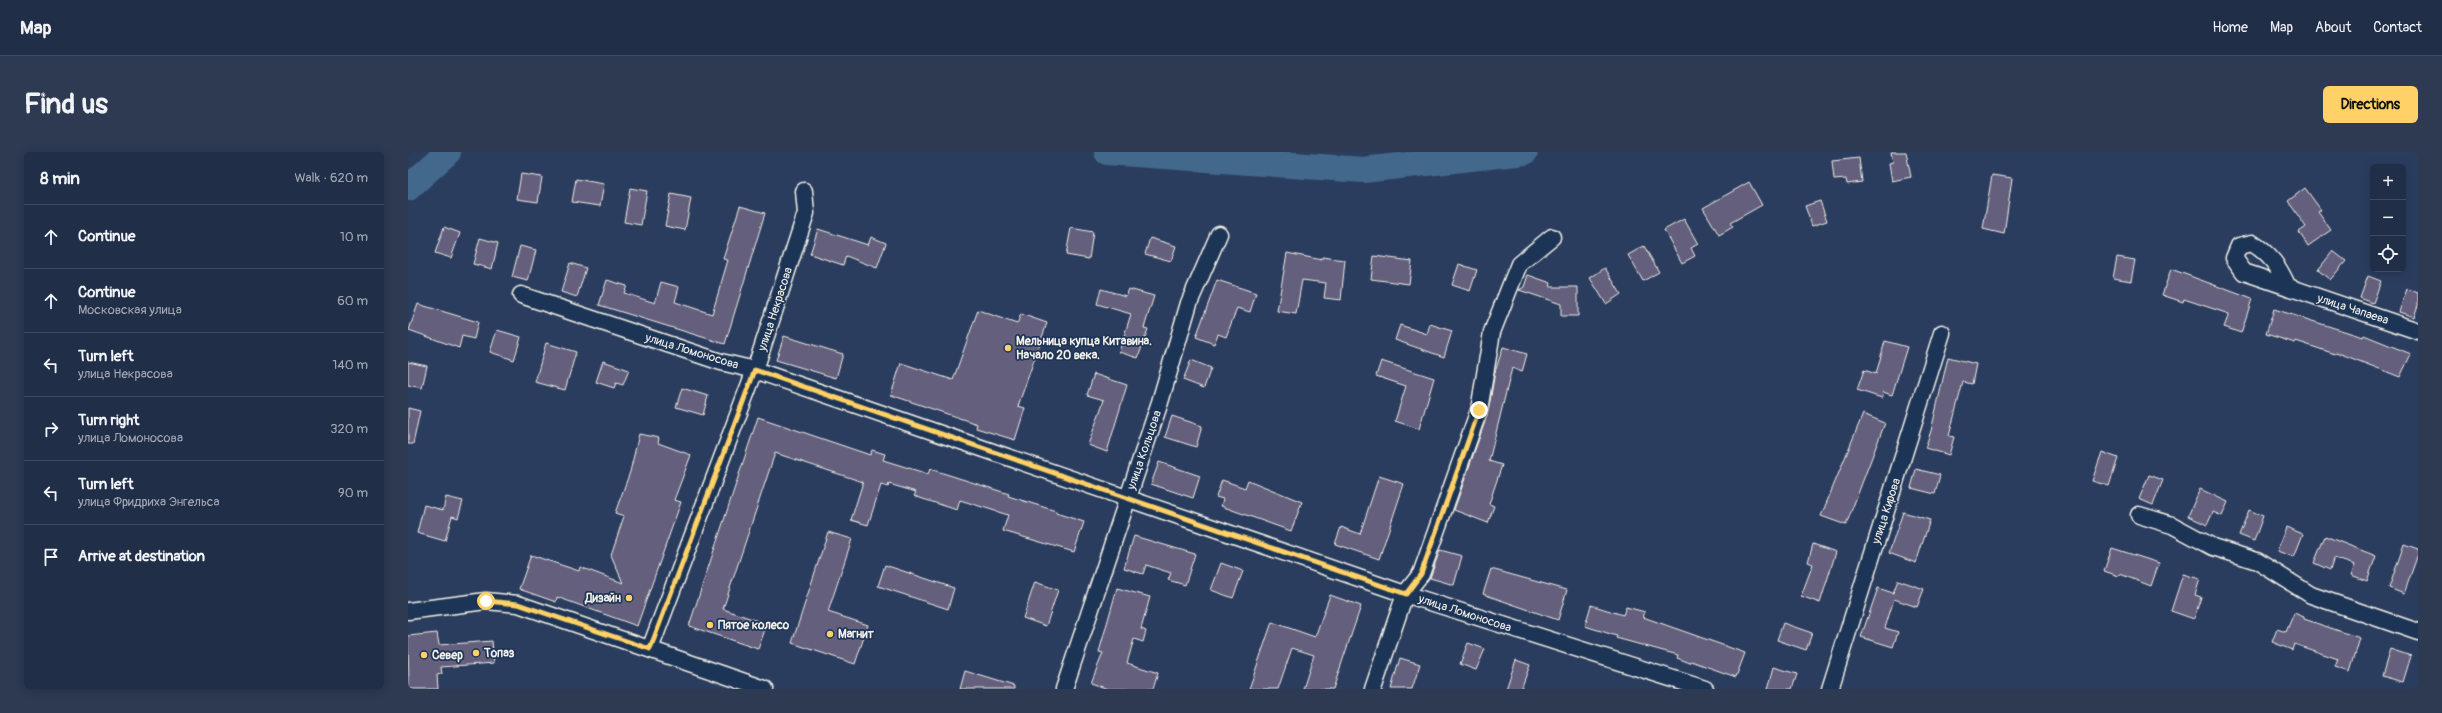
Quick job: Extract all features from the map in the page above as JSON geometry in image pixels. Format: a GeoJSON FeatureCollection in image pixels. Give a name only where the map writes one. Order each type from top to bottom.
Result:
{"type":"FeatureCollection","features":[{"type":"Feature","properties":{"kind":"street","name":"улица Некрасова"},"geometry":{"type":"LineString","coordinates":[[650,649],[755,370],[806,213],[804,191]]}},
{"type":"Feature","properties":{"kind":"street","name":"улица Кольцова"},"geometry":{"type":"LineString","coordinates":[[1064,689],[1160,402],[1189,303],[1219,234]]}},
{"type":"Feature","properties":{"kind":"street"},"geometry":{"type":"LineString","coordinates":[[1373,689],[1406,594],[1421,574],[1479,410],[1492,332],[1519,264],[1552,237]]}},
{"type":"Feature","properties":{"kind":"street","name":"улица Чапаева"},"geometry":{"type":"LineString","coordinates":[[2288,287],[2418,331]]}},
{"type":"Feature","properties":{"kind":"street","name":"улица Ломоносова"},"geometry":{"type":"LineString","coordinates":[[521,295],[721,362],[755,370],[1406,594],[1705,689]]}},
{"type":"Feature","properties":{"kind":"street","name":"улица Кирова"},"geometry":{"type":"LineString","coordinates":[[1830,689],[1942,333]]}},
{"type":"Feature","properties":{"kind":"street"},"geometry":{"type":"LineString","coordinates":[[2139,515],[2172,525],[2213,547],[2257,561],[2311,595],[2418,632]]}},
{"type":"Feature","properties":{"kind":"street"},"geometry":{"type":"LineString","coordinates":[[408,611],[486,601],[518,604],[765,689]]}},
{"type":"Feature","properties":{"kind":"building"},"geometry":{"type":"Polygon","coordinates":[[[1891,152],[1906,152],[1911,177],[1892,181],[1889,163],[1893,162],[1891,152]]]}},
{"type":"Feature","properties":{"kind":"building"},"geometry":{"type":"Polygon","coordinates":[[[1859,158],[1862,182],[1847,184],[1846,179],[1834,180],[1832,161],[1859,158]]]}},
{"type":"Feature","properties":{"kind":"building"},"geometry":{"type":"Polygon","coordinates":[[[521,174],[542,177],[538,202],[517,199],[521,174]]]}},
{"type":"Feature","properties":{"kind":"building"},"geometry":{"type":"Polygon","coordinates":[[[1992,175],[2012,178],[2004,234],[1983,229],[1992,175]]]}},
{"type":"Feature","properties":{"kind":"building"},"geometry":{"type":"Polygon","coordinates":[[[576,179],[604,184],[600,206],[572,202],[576,179]]]}},
{"type":"Feature","properties":{"kind":"building"},"geometry":{"type":"Polygon","coordinates":[[[1749,182],[1762,205],[1730,223],[1733,227],[1719,235],[1703,208],[1749,182]]]}},
{"type":"Feature","properties":{"kind":"building"},"geometry":{"type":"Polygon","coordinates":[[[630,188],[647,191],[641,225],[624,222],[630,188]]]}},
{"type":"Feature","properties":{"kind":"building"},"geometry":{"type":"Polygon","coordinates":[[[2305,188],[2321,210],[2318,212],[2331,230],[2308,246],[2299,232],[2306,227],[2288,201],[2305,188]]]}},
{"type":"Feature","properties":{"kind":"building"},"geometry":{"type":"Polygon","coordinates":[[[671,194],[691,198],[685,230],[665,226],[671,194]]]}},
{"type":"Feature","properties":{"kind":"building"},"geometry":{"type":"Polygon","coordinates":[[[1820,201],[1827,221],[1812,226],[1805,206],[1820,201]]]}},
{"type":"Feature","properties":{"kind":"building"},"geometry":{"type":"Polygon","coordinates":[[[740,206],[765,213],[725,344],[599,305],[607,280],[627,286],[624,293],[655,303],[661,282],[679,287],[675,302],[712,314],[728,260],[723,259],[740,206]]]}},
{"type":"Feature","properties":{"kind":"building"},"geometry":{"type":"Polygon","coordinates":[[[1684,219],[1698,244],[1691,248],[1695,256],[1682,263],[1664,230],[1684,219]]]}},
{"type":"Feature","properties":{"kind":"building"},"geometry":{"type":"Polygon","coordinates":[[[444,227],[460,233],[451,258],[435,253],[444,227]]]}},
{"type":"Feature","properties":{"kind":"building"},"geometry":{"type":"Polygon","coordinates":[[[1071,228],[1093,232],[1089,259],[1066,255],[1071,228]]]}},
{"type":"Feature","properties":{"kind":"building"},"geometry":{"type":"Polygon","coordinates":[[[818,229],[868,245],[871,237],[886,243],[877,268],[846,256],[843,265],[810,254],[818,229]]]}},
{"type":"Feature","properties":{"kind":"building"},"geometry":{"type":"Polygon","coordinates":[[[480,238],[498,243],[492,269],[473,264],[480,238]]]}},
{"type":"Feature","properties":{"kind":"building"},"geometry":{"type":"Polygon","coordinates":[[[1150,238],[1176,246],[1171,261],[1145,254],[1150,238]]]}},
{"type":"Feature","properties":{"kind":"building"},"geometry":{"type":"Polygon","coordinates":[[[520,246],[536,250],[528,281],[512,277],[520,246]]]}},
{"type":"Feature","properties":{"kind":"building"},"geometry":{"type":"Polygon","coordinates":[[[1644,246],[1659,272],[1643,281],[1628,255],[1644,246]]]}},
{"type":"Feature","properties":{"kind":"building"},"geometry":{"type":"Polygon","coordinates":[[[2333,251],[2346,261],[2330,280],[2318,270],[2333,251]]]}},
{"type":"Feature","properties":{"kind":"building"},"geometry":{"type":"Polygon","coordinates":[[[1287,253],[1322,260],[1322,257],[1345,260],[1341,300],[1324,298],[1326,283],[1302,280],[1296,314],[1277,311],[1287,253]]]}},
{"type":"Feature","properties":{"kind":"building"},"geometry":{"type":"Polygon","coordinates":[[[1374,256],[1412,261],[1409,284],[1371,279],[1374,256]]]}},
{"type":"Feature","properties":{"kind":"building"},"geometry":{"type":"Polygon","coordinates":[[[2117,257],[2135,260],[2131,281],[2113,278],[2117,257]]]}},
{"type":"Feature","properties":{"kind":"building"},"geometry":{"type":"Polygon","coordinates":[[[570,263],[586,268],[577,297],[561,292],[570,263]]]}},
{"type":"Feature","properties":{"kind":"building"},"geometry":{"type":"Polygon","coordinates":[[[1459,264],[1477,270],[1470,291],[1452,285],[1459,264]]]}},
{"type":"Feature","properties":{"kind":"building"},"geometry":{"type":"Polygon","coordinates":[[[1605,268],[1621,294],[1606,304],[1590,278],[1605,268]]]}},
{"type":"Feature","properties":{"kind":"building"},"geometry":{"type":"Polygon","coordinates":[[[2171,269],[2252,299],[2241,333],[2224,327],[2229,314],[2184,299],[2183,302],[2162,295],[2171,269]]]}},
{"type":"Feature","properties":{"kind":"building"},"geometry":{"type":"Polygon","coordinates":[[[1528,275],[1551,283],[1550,287],[1578,287],[1578,316],[1561,316],[1561,304],[1519,290],[1524,287],[1528,275]]]}},
{"type":"Feature","properties":{"kind":"building"},"geometry":{"type":"Polygon","coordinates":[[[2368,276],[2381,281],[2373,303],[2360,298],[2368,276]]]}},
{"type":"Feature","properties":{"kind":"building"},"geometry":{"type":"Polygon","coordinates":[[[1217,280],[1256,293],[1250,312],[1237,308],[1226,337],[1218,334],[1214,344],[1196,337],[1217,280]]]}},
{"type":"Feature","properties":{"kind":"building"},"geometry":{"type":"Polygon","coordinates":[[[1101,289],[1126,296],[1129,289],[1154,296],[1144,328],[1148,329],[1138,358],[1119,352],[1131,314],[1097,304],[1101,289]]]}},
{"type":"Feature","properties":{"kind":"building"},"geometry":{"type":"Polygon","coordinates":[[[2407,289],[2418,293],[2418,305],[2414,317],[2399,312],[2407,289]]]}},
{"type":"Feature","properties":{"kind":"building"},"geometry":{"type":"Polygon","coordinates":[[[418,304],[478,322],[474,339],[462,336],[459,348],[409,330],[418,304]]]}},
{"type":"Feature","properties":{"kind":"building"},"geometry":{"type":"Polygon","coordinates":[[[2274,309],[2363,337],[2364,335],[2411,354],[2400,377],[2336,352],[2335,354],[2296,341],[2295,343],[2266,334],[2274,309]]]}},
{"type":"Feature","properties":{"kind":"building"},"geometry":{"type":"Polygon","coordinates":[[[978,310],[1017,324],[1021,314],[1047,323],[1018,406],[1025,408],[1015,440],[976,428],[977,424],[891,395],[901,363],[953,380],[978,310]]]}},
{"type":"Feature","properties":{"kind":"building"},"geometry":{"type":"Polygon","coordinates":[[[1430,324],[1452,331],[1444,357],[1395,340],[1400,325],[1427,334],[1430,324]]]}},
{"type":"Feature","properties":{"kind":"building"},"geometry":{"type":"Polygon","coordinates":[[[497,330],[521,337],[514,360],[490,352],[497,330]]]}},
{"type":"Feature","properties":{"kind":"building"},"geometry":{"type":"Polygon","coordinates":[[[784,336],[843,354],[836,378],[776,360],[784,336]]]}},
{"type":"Feature","properties":{"kind":"building"},"geometry":{"type":"Polygon","coordinates":[[[1885,341],[1907,347],[1892,395],[1883,392],[1882,398],[1857,390],[1864,370],[1876,374],[1885,341]]]}},
{"type":"Feature","properties":{"kind":"building"},"geometry":{"type":"Polygon","coordinates":[[[546,343],[576,352],[565,390],[535,382],[546,343]]]}},
{"type":"Feature","properties":{"kind":"building"},"geometry":{"type":"Polygon","coordinates":[[[1503,347],[1527,354],[1522,372],[1512,368],[1489,461],[1502,465],[1489,504],[1494,506],[1488,523],[1454,510],[1488,413],[1495,372],[1503,347]]]}},
{"type":"Feature","properties":{"kind":"building"},"geometry":{"type":"Polygon","coordinates":[[[1948,357],[1976,364],[1972,384],[1963,382],[1949,436],[1954,437],[1949,455],[1925,448],[1931,431],[1948,357]]]}},
{"type":"Feature","properties":{"kind":"building"},"geometry":{"type":"Polygon","coordinates":[[[1191,360],[1211,368],[1204,388],[1183,380],[1191,360]]]}},
{"type":"Feature","properties":{"kind":"building"},"geometry":{"type":"Polygon","coordinates":[[[603,361],[629,370],[623,385],[616,383],[614,388],[596,382],[603,361]]]}},
{"type":"Feature","properties":{"kind":"building"},"geometry":{"type":"Polygon","coordinates":[[[1381,361],[1434,378],[1419,429],[1395,421],[1406,386],[1376,376],[1381,361]]]}},
{"type":"Feature","properties":{"kind":"building"},"geometry":{"type":"Polygon","coordinates":[[[408,362],[427,366],[422,388],[408,385],[408,362]]]}},
{"type":"Feature","properties":{"kind":"building"},"geometry":{"type":"Polygon","coordinates":[[[1094,374],[1127,385],[1107,452],[1088,445],[1104,400],[1087,395],[1094,374]]]}},
{"type":"Feature","properties":{"kind":"building"},"geometry":{"type":"Polygon","coordinates":[[[682,388],[708,396],[703,415],[676,407],[682,388]]]}},
{"type":"Feature","properties":{"kind":"building"},"geometry":{"type":"Polygon","coordinates":[[[408,408],[420,411],[413,444],[408,444],[408,408]]]}},
{"type":"Feature","properties":{"kind":"building"},"geometry":{"type":"Polygon","coordinates":[[[1863,414],[1885,423],[1846,525],[1821,516],[1863,414]]]}},
{"type":"Feature","properties":{"kind":"building"},"geometry":{"type":"Polygon","coordinates":[[[1172,416],[1202,426],[1196,447],[1165,437],[1172,416]]]}},
{"type":"Feature","properties":{"kind":"building"},"geometry":{"type":"Polygon","coordinates":[[[758,417],[870,455],[872,450],[885,454],[883,460],[928,474],[930,469],[1009,494],[1008,496],[1056,511],[1056,513],[1084,522],[1074,552],[1003,531],[1008,515],[960,500],[957,510],[914,496],[916,492],[889,484],[888,487],[881,485],[868,525],[851,520],[863,482],[775,453],[723,609],[767,624],[758,649],[689,626],[758,417]]]}},
{"type":"Feature","properties":{"kind":"building"},"geometry":{"type":"Polygon","coordinates":[[[639,434],[659,438],[658,443],[691,455],[674,500],[681,502],[637,626],[557,597],[556,602],[519,589],[531,555],[579,571],[580,567],[623,583],[611,555],[624,516],[615,513],[630,472],[639,434]]]}},
{"type":"Feature","properties":{"kind":"building"},"geometry":{"type":"Polygon","coordinates":[[[2102,452],[2118,458],[2109,486],[2092,481],[2102,452]]]}},
{"type":"Feature","properties":{"kind":"building"},"geometry":{"type":"Polygon","coordinates":[[[1159,462],[1200,476],[1193,498],[1151,484],[1159,462]]]}},
{"type":"Feature","properties":{"kind":"building"},"geometry":{"type":"Polygon","coordinates":[[[1916,469],[1940,475],[1935,494],[1911,488],[1916,469]]]}},
{"type":"Feature","properties":{"kind":"building"},"geometry":{"type":"Polygon","coordinates":[[[2149,475],[2163,480],[2153,505],[2139,499],[2149,475]]]}},
{"type":"Feature","properties":{"kind":"building"},"geometry":{"type":"Polygon","coordinates":[[[1379,476],[1404,484],[1379,559],[1335,544],[1341,527],[1360,534],[1379,476]]]}},
{"type":"Feature","properties":{"kind":"building"},"geometry":{"type":"Polygon","coordinates":[[[1222,480],[1245,488],[1248,480],[1302,502],[1291,531],[1221,506],[1223,499],[1216,497],[1222,480]]]}},
{"type":"Feature","properties":{"kind":"building"},"geometry":{"type":"Polygon","coordinates":[[[2200,489],[2228,502],[2222,516],[2213,512],[2207,525],[2188,516],[2200,489]]]}},
{"type":"Feature","properties":{"kind":"building"},"geometry":{"type":"Polygon","coordinates":[[[446,497],[463,501],[458,518],[452,516],[445,541],[417,533],[424,505],[443,510],[446,497]]]}},
{"type":"Feature","properties":{"kind":"building"},"geometry":{"type":"Polygon","coordinates":[[[2249,510],[2263,516],[2254,541],[2239,535],[2249,510]]]}},
{"type":"Feature","properties":{"kind":"building"},"geometry":{"type":"Polygon","coordinates":[[[1903,512],[1930,520],[1916,563],[1889,553],[1903,512]]]}},
{"type":"Feature","properties":{"kind":"building"},"geometry":{"type":"Polygon","coordinates":[[[2286,527],[2303,534],[2294,557],[2277,551],[2286,527]]]}},
{"type":"Feature","properties":{"kind":"building"},"geometry":{"type":"Polygon","coordinates":[[[828,532],[852,539],[828,612],[868,625],[855,664],[792,643],[828,532]]]}},
{"type":"Feature","properties":{"kind":"building"},"geometry":{"type":"Polygon","coordinates":[[[1134,536],[1195,554],[1185,585],[1168,580],[1171,573],[1146,565],[1143,574],[1124,568],[1134,536]]]}},
{"type":"Feature","properties":{"kind":"building"},"geometry":{"type":"Polygon","coordinates":[[[2325,536],[2376,556],[2367,581],[2351,575],[2355,565],[2334,558],[2330,570],[2314,563],[2325,536]]]}},
{"type":"Feature","properties":{"kind":"building"},"geometry":{"type":"Polygon","coordinates":[[[1813,544],[1836,552],[1820,603],[1801,596],[1813,564],[1808,562],[1813,544]]]}},
{"type":"Feature","properties":{"kind":"building"},"geometry":{"type":"Polygon","coordinates":[[[2404,544],[2418,549],[2418,554],[2404,594],[2389,588],[2404,544]]]}},
{"type":"Feature","properties":{"kind":"building"},"geometry":{"type":"Polygon","coordinates":[[[2112,548],[2159,563],[2151,586],[2120,574],[2119,576],[2104,571],[2112,548]]]}},
{"type":"Feature","properties":{"kind":"building"},"geometry":{"type":"Polygon","coordinates":[[[1440,550],[1462,556],[1454,585],[1430,578],[1440,550]]]}},
{"type":"Feature","properties":{"kind":"building"},"geometry":{"type":"Polygon","coordinates":[[[1221,563],[1243,571],[1233,598],[1211,590],[1221,563]]]}},
{"type":"Feature","properties":{"kind":"building"},"geometry":{"type":"Polygon","coordinates":[[[885,565],[954,588],[948,609],[878,586],[885,565]]]}},
{"type":"Feature","properties":{"kind":"building"},"geometry":{"type":"Polygon","coordinates":[[[1491,569],[1567,590],[1558,620],[1483,594],[1491,569]]]}},
{"type":"Feature","properties":{"kind":"building"},"geometry":{"type":"Polygon","coordinates":[[[2183,574],[2200,579],[2195,595],[2201,597],[2194,619],[2171,611],[2183,574]]]}},
{"type":"Feature","properties":{"kind":"building"},"geometry":{"type":"Polygon","coordinates":[[[1898,580],[1924,589],[1917,607],[1894,599],[1885,628],[1898,632],[1893,647],[1861,637],[1878,588],[1893,593],[1898,580]]]}},
{"type":"Feature","properties":{"kind":"building"},"geometry":{"type":"Polygon","coordinates":[[[1035,582],[1058,590],[1046,626],[1023,618],[1035,582]]]}},
{"type":"Feature","properties":{"kind":"building"},"geometry":{"type":"Polygon","coordinates":[[[1117,588],[1150,597],[1141,629],[1146,631],[1143,642],[1134,639],[1127,663],[1158,673],[1153,689],[1108,689],[1091,683],[1103,653],[1099,652],[1117,588]]]}},
{"type":"Feature","properties":{"kind":"building"},"geometry":{"type":"Polygon","coordinates":[[[1330,595],[1361,606],[1333,689],[1303,689],[1314,655],[1292,648],[1278,689],[1249,689],[1272,622],[1315,637],[1330,595]]]}},
{"type":"Feature","properties":{"kind":"building"},"geometry":{"type":"Polygon","coordinates":[[[1591,605],[1623,615],[1626,607],[1645,612],[1643,617],[1745,653],[1736,677],[1691,661],[1690,663],[1677,658],[1678,655],[1616,638],[1617,636],[1585,626],[1591,605]]]}},
{"type":"Feature","properties":{"kind":"building"},"geometry":{"type":"Polygon","coordinates":[[[2294,613],[2304,617],[2304,619],[2360,638],[2350,672],[2335,667],[2338,659],[2294,644],[2292,650],[2272,642],[2277,629],[2286,632],[2294,613]]]}},
{"type":"Feature","properties":{"kind":"building"},"geometry":{"type":"Polygon","coordinates":[[[1783,623],[1812,633],[1806,650],[1777,640],[1783,623]]]}},
{"type":"Feature","properties":{"kind":"building"},"geometry":{"type":"Polygon","coordinates":[[[437,633],[439,645],[492,641],[494,663],[441,667],[442,674],[437,675],[438,689],[409,689],[408,636],[437,633]]]}},
{"type":"Feature","properties":{"kind":"building"},"geometry":{"type":"Polygon","coordinates":[[[1468,643],[1485,649],[1476,670],[1460,664],[1468,643]]]}},
{"type":"Feature","properties":{"kind":"building"},"geometry":{"type":"Polygon","coordinates":[[[2390,649],[2411,656],[2403,682],[2382,676],[2390,649]]]}},
{"type":"Feature","properties":{"kind":"building"},"geometry":{"type":"Polygon","coordinates":[[[1400,658],[1420,664],[1412,689],[1391,689],[1400,658]]]}},
{"type":"Feature","properties":{"kind":"building"},"geometry":{"type":"Polygon","coordinates":[[[1516,660],[1530,665],[1521,689],[1506,689],[1516,660]]]}},
{"type":"Feature","properties":{"kind":"building"},"geometry":{"type":"Polygon","coordinates":[[[1774,667],[1797,674],[1792,689],[1768,689],[1774,667]]]}},
{"type":"Feature","properties":{"kind":"building"},"geometry":{"type":"Polygon","coordinates":[[[965,671],[1014,686],[1014,689],[960,689],[965,671]]]}},
{"type":"Feature","properties":{"kind":"waterway"},"geometry":{"type":"LineString","coordinates":[[408,188],[448,152]]}},
{"type":"Feature","properties":{"kind":"waterway"},"geometry":{"type":"LineString","coordinates":[[1107,152],[1363,170],[1525,152]]}},
{"type":"Feature","properties":{"kind":"place","name":"Мельница купца Китавина. Начало 20 века."},"geometry":{"type":"Point","coordinates":[1008,348]}},
{"type":"Feature","properties":{"kind":"place","name":"Дизайн"},"geometry":{"type":"Point","coordinates":[629,598]}},
{"type":"Feature","properties":{"kind":"place","name":"Пятое колесо"},"geometry":{"type":"Point","coordinates":[710,625]}},
{"type":"Feature","properties":{"kind":"place","name":"Магнит"},"geometry":{"type":"Point","coordinates":[830,634]}},
{"type":"Feature","properties":{"kind":"place","name":"Топаз"},"geometry":{"type":"Point","coordinates":[476,653]}},
{"type":"Feature","properties":{"kind":"place","name":"Север"},"geometry":{"type":"Point","coordinates":[424,655]}},
{"type":"Feature","properties":{"kind":"route"},"geometry":{"type":"LineString","coordinates":[[486,601],[518,604],[587,626],[650,649],[755,370],[1030,464],[1127,499],[1306,558],[1406,594],[1421,574],[1479,410]]}}]}
